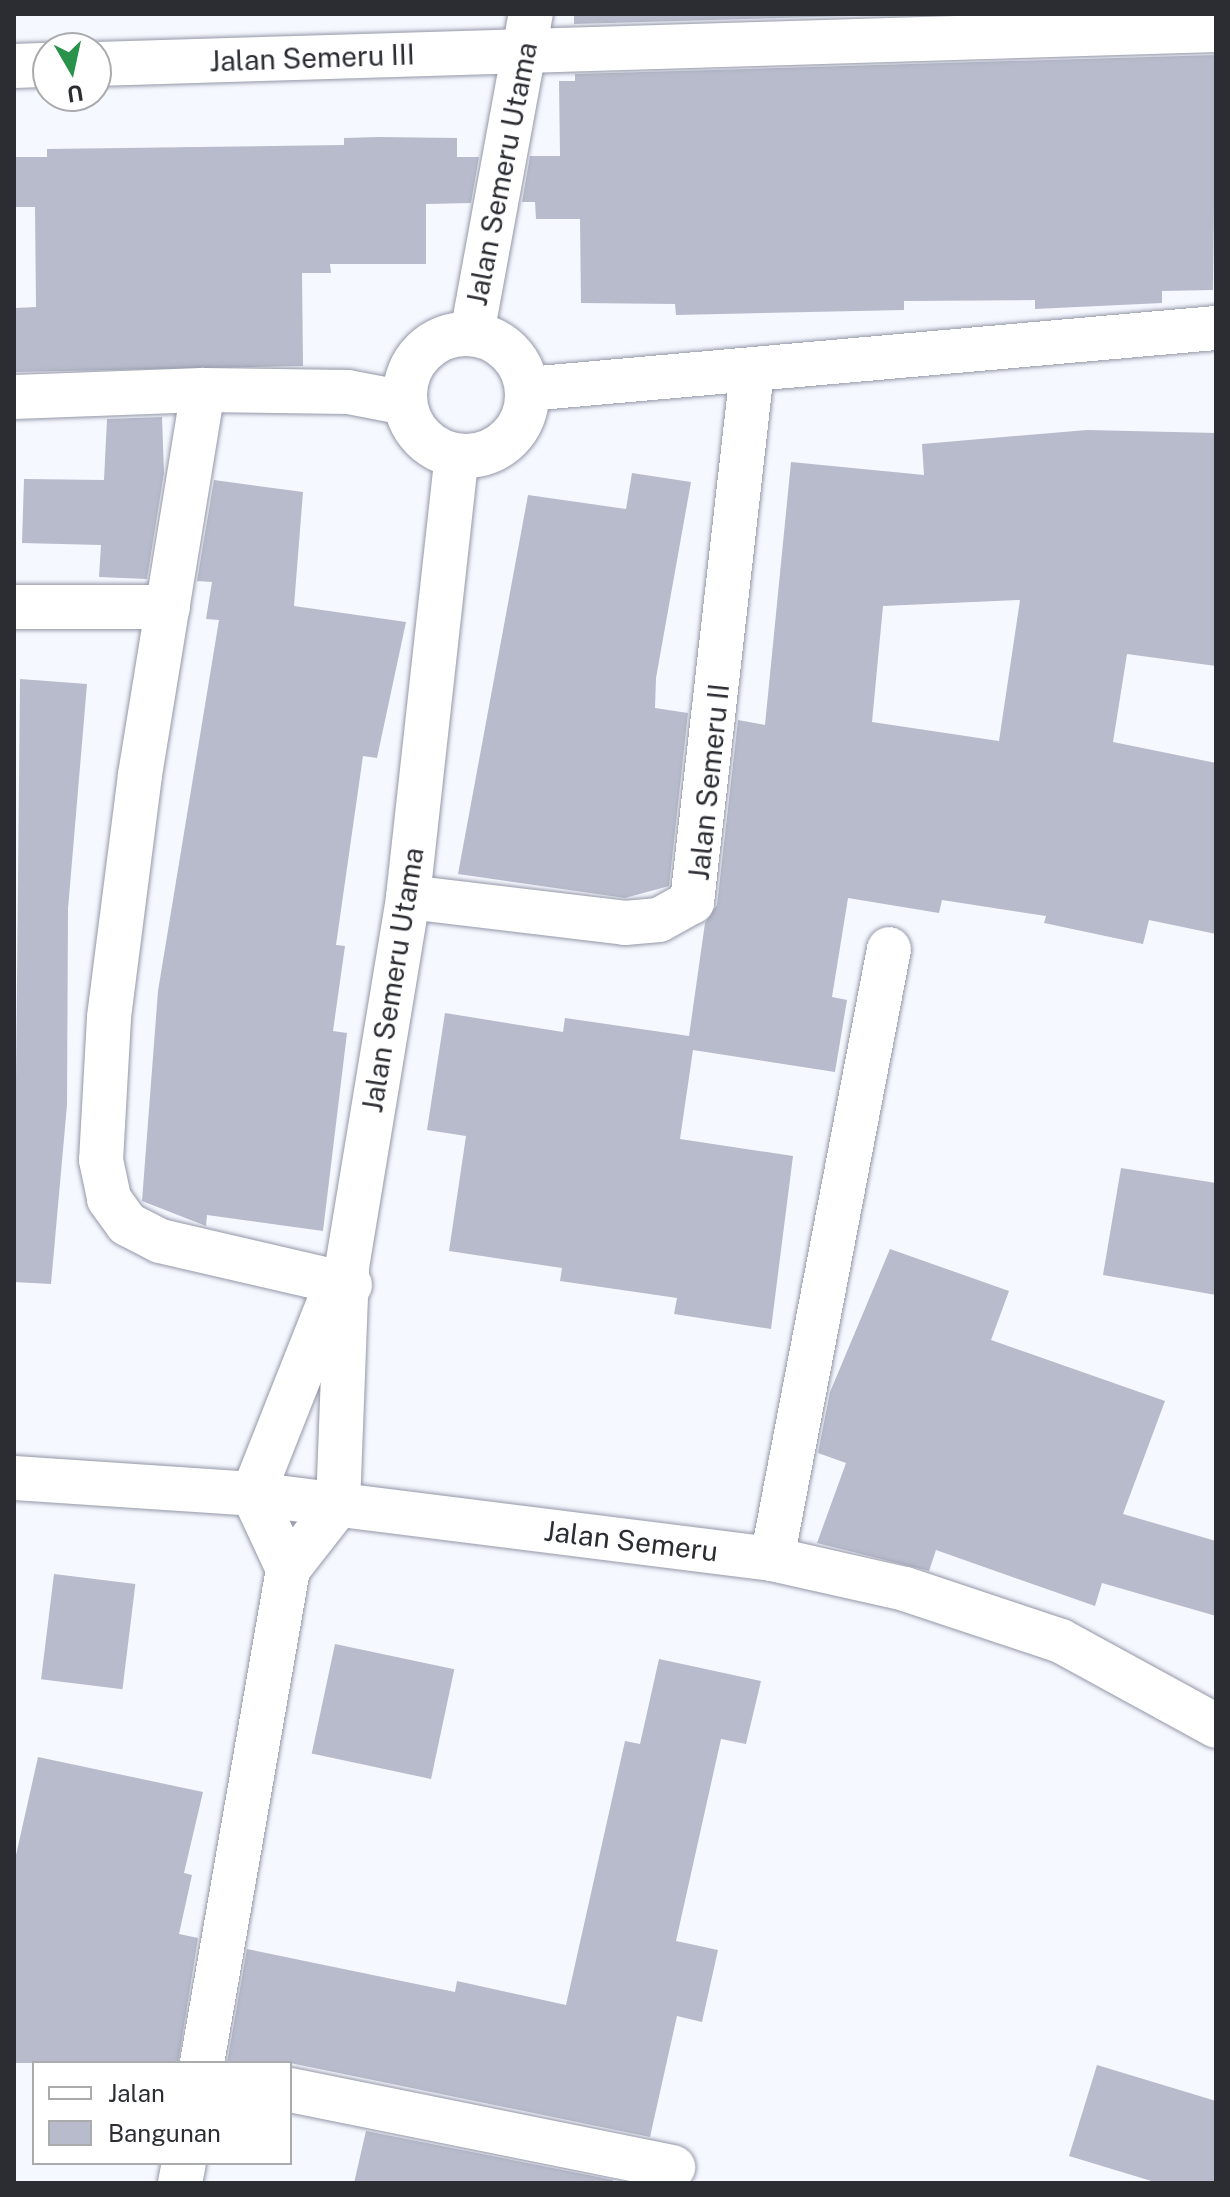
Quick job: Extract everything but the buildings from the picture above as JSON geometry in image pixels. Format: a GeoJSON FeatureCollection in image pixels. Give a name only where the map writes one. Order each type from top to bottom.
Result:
{"type":"FeatureCollection","features":[{"type":"Feature","properties":{"kind":"street","name":"Jalan Semeru III"},"geometry":{"type":"LineString","coordinates":[[112,63],[529,33],[1216,30]]}},
{"type":"Feature","properties":{"kind":"street","name":"Jalan Semeru Utama"},"geometry":{"type":"LineString","coordinates":[[472,334],[529,33]]}},
{"type":"Feature","properties":{"kind":"street"},"geometry":{"type":"LineString","coordinates":[[528,389],[1216,328]]}},
{"type":"Feature","properties":{"kind":"street"},"geometry":{"type":"LineString","coordinates":[[472,334],[510,351],[528,389],[524,417],[509,440],[485,453],[457,456],[428,443],[405,403],[415,362],[431,345],[472,334]]}},
{"type":"Feature","properties":{"kind":"street","name":"Jalan Semeru II"},"geometry":{"type":"LineString","coordinates":[[408,897],[625,923],[659,920],[692,902],[752,371]]}},
{"type":"Feature","properties":{"kind":"street"},"geometry":{"type":"LineString","coordinates":[[14,397],[203,390],[348,392],[405,403]]}},
{"type":"Feature","properties":{"kind":"street"},"geometry":{"type":"LineString","coordinates":[[203,390],[168,607],[109,1018],[101,1160],[109,1199],[127,1224],[160,1241],[344,1278],[253,1494],[288,1569]]}},
{"type":"Feature","properties":{"kind":"street","name":"Jalan Semeru Utama"},"geometry":{"type":"LineString","coordinates":[[338,1505],[344,1278],[408,897],[457,456]]}},
{"type":"Feature","properties":{"kind":"street"},"geometry":{"type":"LineString","coordinates":[[14,607],[168,607]]}},
{"type":"Feature","properties":{"kind":"street"},"geometry":{"type":"LineString","coordinates":[[772,1559],[889,949]]}},
{"type":"Feature","properties":{"kind":"street","name":"Jalan Semeru"},"geometry":{"type":"LineString","coordinates":[[14,1478],[253,1494],[772,1559],[905,1589],[1061,1641],[1216,1726]]}},
{"type":"Feature","properties":{"kind":"street"},"geometry":{"type":"LineString","coordinates":[[202,2061],[288,1569],[338,1505]]}},
{"type":"Feature","properties":{"kind":"street"},"geometry":{"type":"LineString","coordinates":[[292,2090],[673,2167]]}}]}
